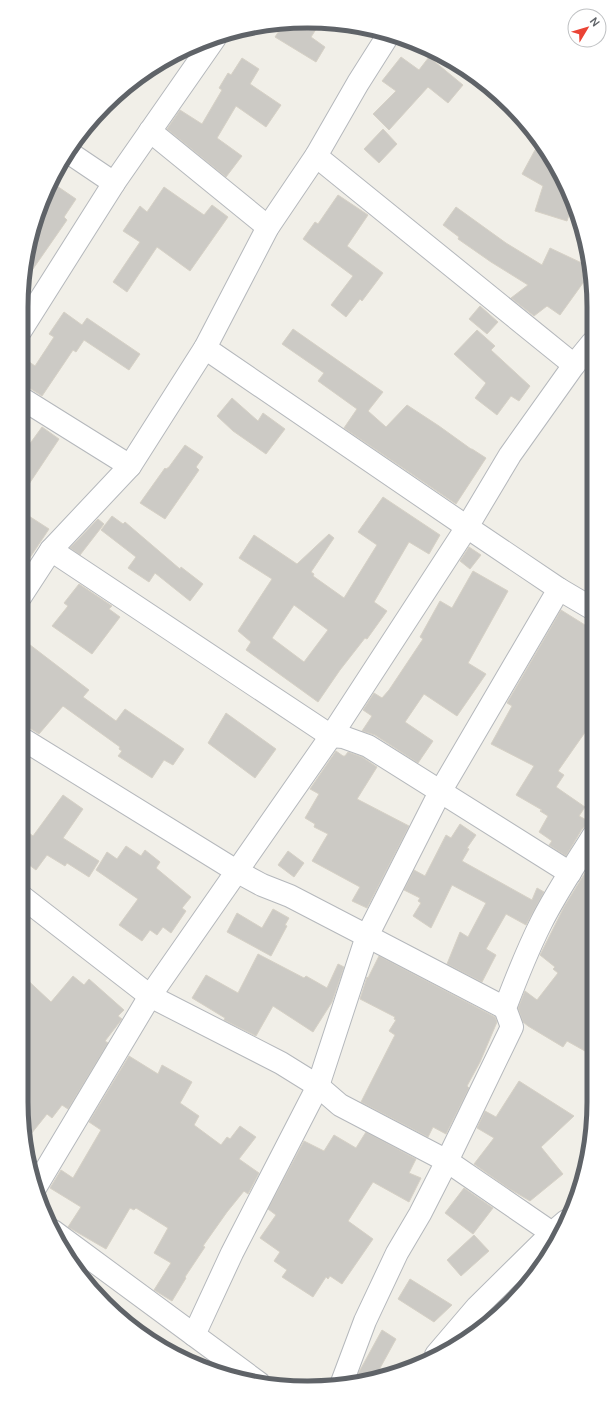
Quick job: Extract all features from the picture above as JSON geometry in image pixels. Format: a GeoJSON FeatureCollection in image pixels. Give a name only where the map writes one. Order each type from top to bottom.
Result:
{"type":"FeatureCollection","features":[{"type":"Feature","properties":{"kind":"street"},"geometry":{"type":"LineString","coordinates":[[28,586],[52,550],[130,466],[205,348],[268,227],[316,156],[358,83],[385,40]]}},
{"type":"Feature","properties":{"kind":"street"},"geometry":{"type":"LineString","coordinates":[[28,319],[114,183],[209,46]]}},
{"type":"Feature","properties":{"kind":"street"},"geometry":{"type":"LineString","coordinates":[[150,131],[268,227]]}},
{"type":"Feature","properties":{"kind":"street"},"geometry":{"type":"LineString","coordinates":[[73,155],[114,183]]}},
{"type":"Feature","properties":{"kind":"street"},"geometry":{"type":"LineString","coordinates":[[316,156],[574,366]]}},
{"type":"Feature","properties":{"kind":"street"},"geometry":{"type":"LineString","coordinates":[[205,348],[559,590],[587,606]]}},
{"type":"Feature","properties":{"kind":"street"},"geometry":{"type":"LineString","coordinates":[[39,1178],[150,996],[238,872],[331,736],[467,527],[510,455],[587,349]]}},
{"type":"Feature","properties":{"kind":"street"},"geometry":{"type":"LineString","coordinates":[[28,402],[130,466]]}},
{"type":"Feature","properties":{"kind":"street"},"geometry":{"type":"LineString","coordinates":[[52,550],[331,736],[343,737],[368,746],[570,873]]}},
{"type":"Feature","properties":{"kind":"street"},"geometry":{"type":"LineString","coordinates":[[194,1335],[232,1253],[318,1086],[368,936],[440,792],[559,590]]}},
{"type":"Feature","properties":{"kind":"street"},"geometry":{"type":"LineString","coordinates":[[28,742],[174,834],[238,872],[290,896],[505,1008]]}},
{"type":"Feature","properties":{"kind":"street"},"geometry":{"type":"LineString","coordinates":[[343,1379],[365,1321],[397,1253],[420,1214],[447,1161],[512,1027],[505,1008],[520,967],[542,922],[587,846]]}},
{"type":"Feature","properties":{"kind":"street"},"geometry":{"type":"LineString","coordinates":[[28,901],[150,996],[281,1063],[318,1086],[340,1104],[447,1161],[557,1226]]}},
{"type":"Feature","properties":{"kind":"street"},"geometry":{"type":"LineString","coordinates":[[444,1345],[477,1307],[555,1231]]}},
{"type":"Feature","properties":{"kind":"street"},"geometry":{"type":"LineString","coordinates":[[64,1239],[247,1374]]}},
{"type":"Feature","properties":{"kind":"building"},"geometry":{"type":"Polygon","coordinates":[[[316,28],[311,37],[325,47],[316,62],[275,37],[280,30],[316,28]]]}},
{"type":"Feature","properties":{"kind":"building"},"geometry":{"type":"Polygon","coordinates":[[[401,57],[419,70],[429,57],[463,85],[448,103],[428,87],[389,130],[373,114],[396,91],[382,81],[401,57]]]}},
{"type":"Feature","properties":{"kind":"building"},"geometry":{"type":"Polygon","coordinates":[[[242,58],[259,69],[250,84],[281,105],[266,127],[236,106],[217,138],[242,156],[226,177],[167,129],[180,110],[202,124],[222,90],[219,88],[228,73],[231,75],[242,58]]]}},
{"type":"Feature","properties":{"kind":"building"},"geometry":{"type":"Polygon","coordinates":[[[383,129],[397,144],[379,163],[364,149],[383,129]]]}},
{"type":"Feature","properties":{"kind":"building"},"geometry":{"type":"Polygon","coordinates":[[[535,150],[539,150],[550,168],[566,201],[570,212],[567,221],[535,211],[543,186],[522,174],[535,150]]]}},
{"type":"Feature","properties":{"kind":"building"},"geometry":{"type":"Polygon","coordinates":[[[56,186],[76,199],[64,217],[67,220],[30,273],[33,253],[43,218],[56,186]]]}},
{"type":"Feature","properties":{"kind":"building"},"geometry":{"type":"Polygon","coordinates":[[[164,187],[204,215],[212,205],[228,217],[190,271],[157,247],[127,292],[113,282],[140,242],[123,231],[140,206],[147,212],[164,187]]]}},
{"type":"Feature","properties":{"kind":"building"},"geometry":{"type":"Polygon","coordinates":[[[338,195],[368,215],[347,246],[383,273],[362,301],[360,299],[346,317],[331,305],[353,276],[303,239],[315,222],[318,224],[338,195]]]}},
{"type":"Feature","properties":{"kind":"building"},"geometry":{"type":"Polygon","coordinates":[[[456,207],[506,243],[542,265],[550,248],[584,264],[585,268],[582,274],[585,275],[585,280],[560,315],[547,306],[534,316],[511,298],[528,285],[458,239],[459,237],[443,225],[456,207]]]}},
{"type":"Feature","properties":{"kind":"building"},"geometry":{"type":"Polygon","coordinates":[[[480,306],[498,322],[487,334],[469,319],[480,306]]]}},
{"type":"Feature","properties":{"kind":"building"},"geometry":{"type":"Polygon","coordinates":[[[64,312],[82,325],[87,318],[140,354],[129,370],[84,340],[76,352],[73,350],[42,396],[28,387],[28,361],[35,366],[54,337],[49,334],[64,312]]]}},
{"type":"Feature","properties":{"kind":"building"},"geometry":{"type":"Polygon","coordinates":[[[293,329],[383,392],[368,411],[386,427],[407,405],[486,458],[456,504],[344,428],[357,409],[318,381],[324,373],[282,344],[293,329]]]}},
{"type":"Feature","properties":{"kind":"building"},"geometry":{"type":"Polygon","coordinates":[[[477,330],[495,346],[491,350],[530,386],[519,401],[511,396],[497,415],[475,398],[486,383],[454,354],[477,330]]]}},
{"type":"Feature","properties":{"kind":"building"},"geometry":{"type":"Polygon","coordinates":[[[232,398],[258,421],[263,413],[285,429],[266,454],[233,431],[217,416],[232,398]]]}},
{"type":"Feature","properties":{"kind":"building"},"geometry":{"type":"Polygon","coordinates":[[[42,427],[59,439],[28,486],[28,446],[42,427]]]}},
{"type":"Feature","properties":{"kind":"building"},"geometry":{"type":"Polygon","coordinates":[[[185,445],[203,457],[196,467],[199,470],[165,519],[140,503],[165,468],[166,469],[169,467],[185,445]]]}},
{"type":"Feature","properties":{"kind":"building"},"geometry":{"type":"Polygon","coordinates":[[[383,497],[440,535],[429,554],[409,542],[374,602],[387,611],[367,639],[365,638],[340,670],[318,702],[246,650],[251,642],[238,631],[272,579],[239,558],[254,535],[297,564],[329,534],[334,538],[311,572],[314,574],[313,576],[344,598],[377,545],[358,532],[383,497]],[[294,605],[272,638],[304,662],[328,630],[294,605]]]}},
{"type":"Feature","properties":{"kind":"building"},"geometry":{"type":"Polygon","coordinates":[[[28,516],[49,529],[28,560],[28,516]]]}},
{"type":"Feature","properties":{"kind":"building"},"geometry":{"type":"Polygon","coordinates":[[[112,516],[123,524],[125,522],[180,569],[181,567],[203,584],[190,601],[155,573],[149,582],[128,568],[136,557],[101,530],[112,516]]]}},
{"type":"Feature","properties":{"kind":"building"},"geometry":{"type":"Polygon","coordinates":[[[98,519],[104,524],[80,555],[70,548],[98,519]]]}},
{"type":"Feature","properties":{"kind":"building"},"geometry":{"type":"Polygon","coordinates":[[[469,547],[481,555],[470,569],[460,561],[469,547]]]}},
{"type":"Feature","properties":{"kind":"building"},"geometry":{"type":"Polygon","coordinates":[[[473,571],[508,591],[468,663],[486,674],[457,716],[424,694],[405,722],[433,741],[418,763],[375,735],[362,731],[372,716],[363,710],[374,693],[382,698],[389,690],[423,639],[420,637],[440,601],[452,608],[473,571]]]}},
{"type":"Feature","properties":{"kind":"building"},"geometry":{"type":"Polygon","coordinates":[[[79,584],[112,606],[109,609],[120,617],[92,654],[52,626],[68,606],[64,603],[79,584]]]}},
{"type":"Feature","properties":{"kind":"building"},"geometry":{"type":"Polygon","coordinates":[[[561,610],[587,626],[587,730],[558,771],[564,775],[556,787],[585,807],[579,816],[587,820],[587,825],[582,829],[566,856],[549,845],[552,841],[539,832],[548,816],[540,811],[542,810],[516,795],[534,766],[491,744],[512,706],[507,703],[561,610]]]}},
{"type":"Feature","properties":{"kind":"building"},"geometry":{"type":"Polygon","coordinates":[[[28,643],[89,690],[83,697],[116,721],[125,709],[184,749],[173,765],[164,760],[152,778],[118,756],[122,751],[119,749],[120,747],[63,706],[39,734],[28,727],[28,712],[30,709],[28,707],[28,643]]]}},
{"type":"Feature","properties":{"kind":"building"},"geometry":{"type":"Polygon","coordinates":[[[226,713],[276,749],[255,778],[208,743],[226,713]]]}},
{"type":"Feature","properties":{"kind":"building"},"geometry":{"type":"Polygon","coordinates":[[[336,751],[343,756],[345,756],[348,752],[362,757],[377,767],[357,799],[409,826],[367,908],[352,901],[360,887],[312,861],[328,834],[314,827],[315,824],[305,818],[319,794],[310,789],[336,751]]]}},
{"type":"Feature","properties":{"kind":"building"},"geometry":{"type":"Polygon","coordinates":[[[63,795],[83,809],[63,838],[99,861],[89,877],[67,863],[65,866],[47,855],[36,870],[28,864],[28,832],[33,836],[63,795]]]}},
{"type":"Feature","properties":{"kind":"building"},"geometry":{"type":"Polygon","coordinates":[[[460,824],[476,835],[467,848],[469,849],[462,861],[532,900],[537,888],[544,892],[526,925],[506,914],[486,949],[496,955],[482,982],[447,964],[460,932],[468,937],[486,903],[452,885],[431,928],[413,916],[421,903],[418,901],[420,898],[404,890],[414,870],[425,876],[446,835],[451,838],[460,824]]]}},
{"type":"Feature","properties":{"kind":"building"},"geometry":{"type":"Polygon","coordinates":[[[126,846],[141,856],[145,850],[160,862],[156,868],[191,897],[182,908],[186,911],[171,933],[163,927],[157,935],[150,930],[142,941],[119,925],[138,899],[96,870],[107,852],[117,859],[126,846]]]}},
{"type":"Feature","properties":{"kind":"building"},"geometry":{"type":"Polygon","coordinates":[[[288,851],[304,863],[294,877],[278,865],[288,851]]]}},
{"type":"Feature","properties":{"kind":"building"},"geometry":{"type":"Polygon","coordinates":[[[587,870],[587,1052],[567,1041],[563,1047],[528,1026],[523,1022],[518,1008],[525,991],[537,1000],[558,973],[553,969],[555,967],[540,955],[564,907],[587,870]]]}},
{"type":"Feature","properties":{"kind":"building"},"geometry":{"type":"Polygon","coordinates":[[[273,909],[289,918],[285,925],[287,926],[271,956],[227,932],[237,913],[262,928],[273,909]]]}},
{"type":"Feature","properties":{"kind":"building"},"geometry":{"type":"Polygon","coordinates":[[[258,954],[304,978],[306,976],[327,988],[338,964],[344,967],[332,1002],[313,1032],[273,1006],[256,1036],[224,1020],[225,1018],[192,998],[206,975],[238,993],[258,954]]]}},
{"type":"Feature","properties":{"kind":"building"},"geometry":{"type":"Polygon","coordinates":[[[379,956],[495,1017],[497,1022],[480,1062],[467,1086],[469,1088],[446,1134],[433,1127],[428,1137],[361,1102],[395,1035],[389,1031],[396,1020],[394,1019],[395,1017],[360,999],[367,977],[368,978],[379,956]]]}},
{"type":"Feature","properties":{"kind":"building"},"geometry":{"type":"Polygon","coordinates":[[[73,976],[84,985],[89,979],[124,1010],[118,1016],[122,1019],[105,1041],[108,1043],[68,1109],[62,1105],[52,1118],[47,1114],[30,1135],[28,1102],[28,981],[51,1002],[73,976]]]}},
{"type":"Feature","properties":{"kind":"building"},"geometry":{"type":"Polygon","coordinates":[[[129,1056],[158,1074],[162,1065],[192,1082],[180,1103],[199,1116],[194,1125],[221,1145],[227,1137],[230,1139],[240,1126],[256,1137],[239,1159],[259,1173],[248,1194],[244,1191],[203,1246],[205,1247],[185,1277],[186,1278],[172,1301],[154,1290],[171,1263],[154,1253],[168,1228],[136,1208],[134,1210],[130,1208],[106,1249],[68,1227],[81,1207],[50,1188],[61,1170],[73,1178],[101,1130],[89,1122],[129,1056]]]}},
{"type":"Feature","properties":{"kind":"building"},"geometry":{"type":"Polygon","coordinates":[[[519,1081],[574,1116],[541,1147],[563,1174],[530,1201],[508,1188],[474,1164],[494,1138],[477,1128],[485,1111],[496,1117],[519,1081]]]}},
{"type":"Feature","properties":{"kind":"building"},"geometry":{"type":"Polygon","coordinates":[[[366,1132],[416,1159],[409,1173],[421,1178],[409,1202],[373,1182],[348,1221],[373,1239],[342,1284],[330,1276],[328,1279],[326,1277],[313,1297],[282,1277],[287,1270],[274,1261],[280,1252],[260,1238],[276,1215],[268,1209],[304,1141],[324,1151],[334,1135],[356,1148],[366,1132]]]}},
{"type":"Feature","properties":{"kind":"building"},"geometry":{"type":"Polygon","coordinates":[[[464,1188],[493,1208],[473,1234],[445,1213],[464,1188]]]}},
{"type":"Feature","properties":{"kind":"building"},"geometry":{"type":"Polygon","coordinates":[[[474,1235],[489,1251],[461,1276],[447,1260],[474,1235]]]}},
{"type":"Feature","properties":{"kind":"building"},"geometry":{"type":"Polygon","coordinates":[[[410,1279],[452,1305],[434,1322],[398,1299],[410,1279]]]}},
{"type":"Feature","properties":{"kind":"building"},"geometry":{"type":"Polygon","coordinates":[[[382,1330],[396,1339],[378,1372],[357,1377],[382,1330]]]}}]}
